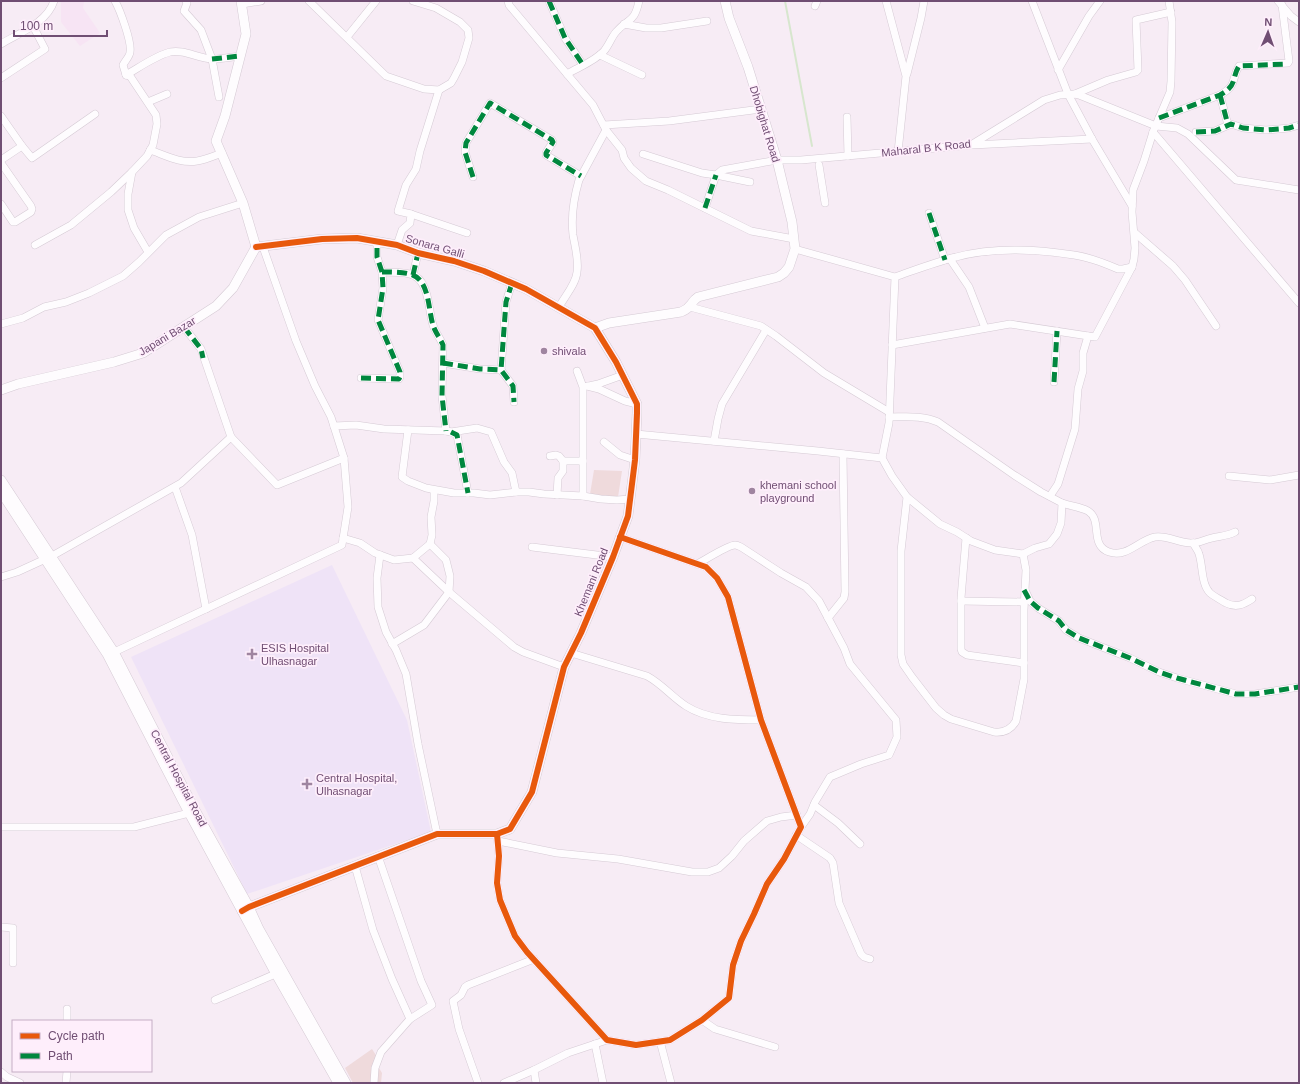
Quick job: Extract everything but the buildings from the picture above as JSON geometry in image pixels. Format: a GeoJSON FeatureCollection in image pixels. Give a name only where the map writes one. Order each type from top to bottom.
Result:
{"type":"FeatureCollection","features":[{"type":"Feature","properties":{"kind":"street"},"geometry":{"type":"LineString","coordinates":[[1,44],[33,26],[42,19],[52,7],[54,1]]}},
{"type":"Feature","properties":{"kind":"street"},"geometry":{"type":"LineString","coordinates":[[35,246],[71,225],[100,201],[147,156],[154,140],[157,124],[156,115],[130,76],[126,75],[123,65],[130,54],[130,47],[119,8],[115,1]]}},
{"type":"Feature","properties":{"kind":"street"},"geometry":{"type":"LineString","coordinates":[[186,1],[188,3],[184,11],[201,30],[212,59],[219,96]]}},
{"type":"Feature","properties":{"kind":"street"},"geometry":{"type":"LineString","coordinates":[[111,654],[342,545],[348,507],[344,458],[331,417],[315,386],[259,247],[243,203],[216,141],[225,116],[246,34],[242,2],[261,1]]}},
{"type":"Feature","properties":{"kind":"street"},"geometry":{"type":"LineString","coordinates":[[309,1],[386,76],[424,89],[439,90],[451,83],[462,62],[469,38],[468,30],[460,22],[436,8],[413,1]]}},
{"type":"Feature","properties":{"kind":"street"},"geometry":{"type":"LineString","coordinates":[[347,37],[376,1]]}},
{"type":"Feature","properties":{"kind":"street"},"geometry":{"type":"LineString","coordinates":[[508,1],[509,5],[593,105],[605,127],[622,150],[624,158],[631,168],[646,181],[751,231],[794,238]]}},
{"type":"Feature","properties":{"kind":"street"},"geometry":{"type":"LineString","coordinates":[[549,1],[565,38],[583,65]]}},
{"type":"Feature","properties":{"kind":"street"},"geometry":{"type":"LineString","coordinates":[[567,74],[600,55],[606,49],[611,38],[616,32],[634,17],[640,1]]}},
{"type":"Feature","properties":{"kind":"street","name":"Dhobighat Road"},"geometry":{"type":"LineString","coordinates":[[725,1],[729,18],[748,67],[777,160],[788,204],[795,249]]}},
{"type":"Feature","properties":{"kind":"street"},"geometry":{"type":"LineString","coordinates":[[886,1],[906,76]]}},
{"type":"Feature","properties":{"kind":"street"},"geometry":{"type":"LineString","coordinates":[[898,152],[906,76],[924,1]]}},
{"type":"Feature","properties":{"kind":"street"},"geometry":{"type":"LineString","coordinates":[[1032,1],[1058,70],[1072,94],[1092,139],[1132,206]]}},
{"type":"Feature","properties":{"kind":"street"},"geometry":{"type":"LineString","coordinates":[[892,345],[1010,324],[1095,337],[1132,267],[1134,259],[1135,233],[1132,206],[1133,190],[1154,129],[1167,101],[1172,81],[1172,22],[1169,1]]}},
{"type":"Feature","properties":{"kind":"street"},"geometry":{"type":"LineString","coordinates":[[1058,70],[1098,2]]}},
{"type":"Feature","properties":{"kind":"street"},"geometry":{"type":"LineString","coordinates":[[1159,118],[1228,90],[1233,83],[1239,66],[1286,64],[1289,62],[1280,3]]}},
{"type":"Feature","properties":{"kind":"street"},"geometry":{"type":"LineString","coordinates":[[1280,3],[1291,16],[1299,22]]}},
{"type":"Feature","properties":{"kind":"street","name":"Maharal B K Road"},"geometry":{"type":"LineString","coordinates":[[716,175],[722,170],[777,160],[801,160],[971,145],[1044,100],[1060,95],[1072,94],[1108,80],[1136,72],[1138,70],[1136,20],[1171,12]]}},
{"type":"Feature","properties":{"kind":"street"},"geometry":{"type":"LineString","coordinates":[[624,24],[646,28],[661,28],[707,21]]}},
{"type":"Feature","properties":{"kind":"street"},"geometry":{"type":"LineString","coordinates":[[1,78],[45,49],[33,26]]}},
{"type":"Feature","properties":{"kind":"street"},"geometry":{"type":"LineString","coordinates":[[126,75],[161,55],[172,52],[184,52],[192,56],[212,59],[240,56]]}},
{"type":"Feature","properties":{"kind":"street"},"geometry":{"type":"LineString","coordinates":[[600,55],[642,74]]}},
{"type":"Feature","properties":{"kind":"street"},"geometry":{"type":"LineString","coordinates":[[439,90],[416,169],[406,184],[398,211],[467,232]]}},
{"type":"Feature","properties":{"kind":"street"},"geometry":{"type":"LineString","coordinates":[[148,102],[167,94]]}},
{"type":"Feature","properties":{"kind":"street"},"geometry":{"type":"LineString","coordinates":[[1072,94],[1154,129],[1177,128],[1188,134],[1236,180],[1299,190]]}},
{"type":"Feature","properties":{"kind":"street"},"geometry":{"type":"LineString","coordinates":[[1220,94],[1228,124]]}},
{"type":"Feature","properties":{"kind":"street"},"geometry":{"type":"LineString","coordinates":[[473,177],[465,152],[466,143],[490,102],[552,140],[546,155],[581,176]]}},
{"type":"Feature","properties":{"kind":"street"},"geometry":{"type":"LineString","coordinates":[[605,127],[668,121],[761,109]]}},
{"type":"Feature","properties":{"kind":"street"},"geometry":{"type":"LineString","coordinates":[[1,116],[32,158],[95,114]]}},
{"type":"Feature","properties":{"kind":"street"},"geometry":{"type":"LineString","coordinates":[[847,117],[848,156]]}},
{"type":"Feature","properties":{"kind":"street"},"geometry":{"type":"LineString","coordinates":[[1196,132],[1215,131],[1228,124],[1233,124],[1239,127],[1266,130],[1275,130],[1299,125]]}},
{"type":"Feature","properties":{"kind":"street"},"geometry":{"type":"LineString","coordinates":[[559,307],[576,279],[578,271],[572,226],[574,199],[581,176],[605,127]]}},
{"type":"Feature","properties":{"kind":"street"},"geometry":{"type":"LineString","coordinates":[[1154,129],[1299,304]]}},
{"type":"Feature","properties":{"kind":"street"},"geometry":{"type":"LineString","coordinates":[[971,145],[1092,139]]}},
{"type":"Feature","properties":{"kind":"street"},"geometry":{"type":"LineString","coordinates":[[1,160],[22,146]]}},
{"type":"Feature","properties":{"kind":"street"},"geometry":{"type":"LineString","coordinates":[[150,150],[180,161],[189,162],[199,161],[222,153]]}},
{"type":"Feature","properties":{"kind":"street"},"geometry":{"type":"LineString","coordinates":[[643,154],[702,173],[750,182]]}},
{"type":"Feature","properties":{"kind":"street"},"geometry":{"type":"LineString","coordinates":[[1,163],[32,209],[31,212],[13,222],[1,204]]}},
{"type":"Feature","properties":{"kind":"street"},"geometry":{"type":"LineString","coordinates":[[819,165],[825,203]]}},
{"type":"Feature","properties":{"kind":"street"},"geometry":{"type":"LineString","coordinates":[[132,172],[128,194],[128,210],[134,228],[148,252]]}},
{"type":"Feature","properties":{"kind":"street"},"geometry":{"type":"LineString","coordinates":[[705,208],[716,175]]}},
{"type":"Feature","properties":{"kind":"street"},"geometry":{"type":"LineString","coordinates":[[1,324],[23,318],[44,307],[66,302],[89,293],[123,276],[166,235],[199,217],[243,203]]}},
{"type":"Feature","properties":{"kind":"street"},"geometry":{"type":"LineString","coordinates":[[929,213],[948,259],[968,287],[985,328]]}},
{"type":"Feature","properties":{"kind":"street"},"geometry":{"type":"LineString","coordinates":[[397,245],[402,230],[410,223],[410,214]]}},
{"type":"Feature","properties":{"kind":"street"},"geometry":{"type":"LineString","coordinates":[[1135,233],[1173,266],[1185,280],[1216,326]]}},
{"type":"Feature","properties":{"kind":"street","name":"Sonara Galli"},"geometry":{"type":"LineString","coordinates":[[259,247],[322,239],[357,238],[397,245],[418,253],[454,261],[484,271],[526,289],[594,328]]}},
{"type":"Feature","properties":{"kind":"street"},"geometry":{"type":"LineString","coordinates":[[361,378],[399,379],[400,377],[400,372],[378,320],[383,288],[382,272],[377,257],[377,241]]}},
{"type":"Feature","properties":{"kind":"street","name":"Japani Bazar"},"geometry":{"type":"LineString","coordinates":[[1,390],[18,384],[114,362],[143,353],[216,306],[232,288],[259,247]]}},
{"type":"Feature","properties":{"kind":"street"},"geometry":{"type":"LineString","coordinates":[[594,328],[609,323],[681,312],[690,307],[698,297],[781,276],[789,266],[795,249],[895,277],[948,259],[981,252],[1025,250],[1075,255],[1118,269],[1132,267]]}},
{"type":"Feature","properties":{"kind":"street"},"geometry":{"type":"LineString","coordinates":[[413,275],[418,253]]}},
{"type":"Feature","properties":{"kind":"street"},"geometry":{"type":"LineString","coordinates":[[382,272],[413,275],[420,280],[426,290],[434,326],[442,345],[442,396],[449,431],[456,435],[468,493]]}},
{"type":"Feature","properties":{"kind":"street"},"geometry":{"type":"LineString","coordinates":[[895,277],[889,415],[882,458],[892,476],[907,496],[940,524],[971,541],[995,550],[1023,554],[1049,544],[1057,534],[1061,523],[1062,504]]}},
{"type":"Feature","properties":{"kind":"street"},"geometry":{"type":"LineString","coordinates":[[512,283],[506,302],[501,370],[513,386],[514,402]]}},
{"type":"Feature","properties":{"kind":"street"},"geometry":{"type":"LineString","coordinates":[[690,307],[752,323],[766,330],[824,373],[889,415],[920,416],[930,418],[938,422],[1041,492],[1062,504],[1088,510],[1096,524],[1097,541],[1109,552],[1131,550],[1148,539],[1156,537],[1193,543],[1235,532]]}},
{"type":"Feature","properties":{"kind":"street"},"geometry":{"type":"LineString","coordinates":[[184,327],[201,349],[231,437],[277,485],[344,458]]}},
{"type":"Feature","properties":{"kind":"street","name":"Khemani Road"},"geometry":{"type":"LineString","coordinates":[[497,838],[510,829],[532,792],[564,667],[581,633],[628,516],[635,460],[637,404],[616,362],[594,328]]}},
{"type":"Feature","properties":{"kind":"street"},"geometry":{"type":"LineString","coordinates":[[714,441],[722,404],[766,330]]}},
{"type":"Feature","properties":{"kind":"street"},"geometry":{"type":"LineString","coordinates":[[1054,382],[1057,331]]}},
{"type":"Feature","properties":{"kind":"street"},"geometry":{"type":"LineString","coordinates":[[1050,496],[1058,484],[1075,428],[1078,389],[1083,371],[1083,353],[1088,336]]}},
{"type":"Feature","properties":{"kind":"street"},"geometry":{"type":"LineString","coordinates":[[443,363],[480,369],[501,370]]}},
{"type":"Feature","properties":{"kind":"street"},"geometry":{"type":"LineString","coordinates":[[577,371],[585,386],[582,496]]}},
{"type":"Feature","properties":{"kind":"street"},"geometry":{"type":"LineString","coordinates":[[585,386],[598,384],[622,375]]}},
{"type":"Feature","properties":{"kind":"street"},"geometry":{"type":"LineString","coordinates":[[585,386],[600,389],[625,401],[637,404]]}},
{"type":"Feature","properties":{"kind":"street"},"geometry":{"type":"LineString","coordinates":[[334,426],[356,425],[384,429],[449,431],[477,428],[491,432],[504,462],[512,473],[516,492]]}},
{"type":"Feature","properties":{"kind":"street"},"geometry":{"type":"LineString","coordinates":[[408,430],[402,476],[408,481],[434,490],[454,493],[490,495],[516,492],[582,496],[617,500],[630,499]]}},
{"type":"Feature","properties":{"kind":"street"},"geometry":{"type":"LineString","coordinates":[[636,434],[882,458]]}},
{"type":"Feature","properties":{"kind":"street"},"geometry":{"type":"LineString","coordinates":[[1,577],[17,572],[49,557],[175,487],[231,437]]}},
{"type":"Feature","properties":{"kind":"street"},"geometry":{"type":"LineString","coordinates":[[604,442],[620,455],[635,460]]}},
{"type":"Feature","properties":{"kind":"street"},"geometry":{"type":"LineString","coordinates":[[828,618],[844,598],[845,592],[843,454]]}},
{"type":"Feature","properties":{"kind":"street"},"geometry":{"type":"LineString","coordinates":[[550,456],[560,456],[563,461],[563,471],[558,478],[557,495]]}},
{"type":"Feature","properties":{"kind":"street"},"geometry":{"type":"LineString","coordinates":[[563,461],[583,461]]}},
{"type":"Feature","properties":{"kind":"street"},"geometry":{"type":"LineString","coordinates":[[1229,476],[1270,480],[1299,475]]}},
{"type":"Feature","properties":{"kind":"street","name":"Central Hospital Road"},"geometry":{"type":"LineString","coordinates":[[1,480],[111,654],[192,811],[246,909],[259,929],[279,972],[338,1083]]}},
{"type":"Feature","properties":{"kind":"street"},"geometry":{"type":"LineString","coordinates":[[175,487],[192,535],[206,609]]}},
{"type":"Feature","properties":{"kind":"street"},"geometry":{"type":"LineString","coordinates":[[343,538],[360,543],[380,555],[394,560],[413,558],[430,544],[432,536],[431,517],[434,501],[434,490]]}},
{"type":"Feature","properties":{"kind":"street","name":"Central Hospital Road"},"geometry":{"type":"LineString","coordinates":[[1,492],[49,557]]}},
{"type":"Feature","properties":{"kind":"street"},"geometry":{"type":"LineString","coordinates":[[907,496],[902,551],[901,655],[903,664],[936,708],[944,715],[951,719],[1000,733],[1009,730],[1016,721],[1024,679],[1024,590],[1026,570],[1023,554]]}},
{"type":"Feature","properties":{"kind":"street"},"geometry":{"type":"LineString","coordinates":[[620,537],[706,567],[717,578],[728,597],[761,720],[801,827]]}},
{"type":"Feature","properties":{"kind":"street"},"geometry":{"type":"LineString","coordinates":[[966,538],[961,601],[962,652],[967,655],[1024,663]]}},
{"type":"Feature","properties":{"kind":"street"},"geometry":{"type":"LineString","coordinates":[[1193,543],[1200,556],[1201,569],[1206,588],[1209,592],[1230,605],[1236,606],[1242,605],[1252,599]]}},
{"type":"Feature","properties":{"kind":"street"},"geometry":{"type":"LineString","coordinates":[[392,644],[424,625],[449,592],[450,576],[446,560],[430,544]]}},
{"type":"Feature","properties":{"kind":"street"},"geometry":{"type":"LineString","coordinates":[[504,1083],[568,1053],[607,1040],[636,1045],[670,1040],[702,1020],[729,998],[733,965],[741,941],[767,884],[784,859],[796,835],[810,814],[830,777],[861,764],[889,755],[897,737],[896,720],[850,664],[844,648],[819,601],[806,587],[781,573],[742,547],[734,545],[723,549],[697,564]]}},
{"type":"Feature","properties":{"kind":"street"},"geometry":{"type":"LineString","coordinates":[[532,547],[613,556]]}},
{"type":"Feature","properties":{"kind":"street"},"geometry":{"type":"LineString","coordinates":[[380,555],[377,578],[378,606],[386,632],[406,674],[418,744],[437,834]]}},
{"type":"Feature","properties":{"kind":"street"},"geometry":{"type":"LineString","coordinates":[[413,558],[449,592],[518,650],[564,667]]}},
{"type":"Feature","properties":{"kind":"street"},"geometry":{"type":"LineString","coordinates":[[1024,590],[1030,600],[1038,608],[1059,621],[1066,630],[1079,638],[1130,658],[1159,672],[1236,694],[1255,694],[1299,686]]}},
{"type":"Feature","properties":{"kind":"street"},"geometry":{"type":"LineString","coordinates":[[961,601],[1024,602]]}},
{"type":"Feature","properties":{"kind":"street"},"geometry":{"type":"LineString","coordinates":[[571,653],[647,676],[686,706],[698,712],[732,720],[761,720]]}},
{"type":"Feature","properties":{"kind":"street"},"geometry":{"type":"LineString","coordinates":[[814,805],[838,823],[860,844]]}},
{"type":"Feature","properties":{"kind":"street"},"geometry":{"type":"LineString","coordinates":[[1,827],[134,827],[192,811]]}},
{"type":"Feature","properties":{"kind":"street"},"geometry":{"type":"LineString","coordinates":[[246,909],[437,834],[497,838],[556,853],[618,859],[692,872],[708,872],[719,868],[732,856],[744,841],[767,820],[797,816]]}},
{"type":"Feature","properties":{"kind":"street"},"geometry":{"type":"LineString","coordinates":[[796,835],[830,858],[836,874],[839,903],[861,954],[870,959]]}},
{"type":"Feature","properties":{"kind":"street"},"geometry":{"type":"LineString","coordinates":[[497,838],[499,856],[497,883],[500,900],[515,936],[607,1040]]}},
{"type":"Feature","properties":{"kind":"street"},"geometry":{"type":"LineString","coordinates":[[374,1083],[375,1068],[380,1052],[410,1019],[432,1005],[421,981],[378,856]]}},
{"type":"Feature","properties":{"kind":"street"},"geometry":{"type":"LineString","coordinates":[[355,866],[373,930],[392,979],[410,1019]]}},
{"type":"Feature","properties":{"kind":"street"},"geometry":{"type":"LineString","coordinates":[[1,927],[13,928],[13,963]]}},
{"type":"Feature","properties":{"kind":"street"},"geometry":{"type":"LineString","coordinates":[[478,1083],[459,1030],[453,1001],[462,996],[465,987],[468,985],[534,959]]}},
{"type":"Feature","properties":{"kind":"street"},"geometry":{"type":"LineString","coordinates":[[216,1000],[279,972]]}},
{"type":"Feature","properties":{"kind":"street","name":"Central Hospital Road"},"geometry":{"type":"LineString","coordinates":[[279,972],[346,1083]]}},
{"type":"Feature","properties":{"kind":"street"},"geometry":{"type":"LineString","coordinates":[[67,1009],[67,1020]]}},
{"type":"Feature","properties":{"kind":"street"},"geometry":{"type":"LineString","coordinates":[[702,1020],[715,1029],[775,1047]]}},
{"type":"Feature","properties":{"kind":"street"},"geometry":{"type":"LineString","coordinates":[[660,1041],[671,1083]]}},
{"type":"Feature","properties":{"kind":"street"},"geometry":{"type":"LineString","coordinates":[[594,1044],[603,1083]]}},
{"type":"Feature","properties":{"kind":"street"},"geometry":{"type":"LineString","coordinates":[[534,1070],[536,1083]]}},
{"type":"Feature","properties":{"kind":"street"},"geometry":{"type":"LineString","coordinates":[[1,1072],[7,1077],[20,1083]]}},
{"type":"Feature","properties":{"kind":"street"},"geometry":{"type":"LineString","coordinates":[[66,1072],[66,1083]]}},
{"type":"Feature","properties":{"kind":"shaded area"},"geometry":{"type":"Polygon","coordinates":[[[61,1],[84,1],[83,8],[100,33],[80,46],[61,22],[61,1]]]}},
{"type":"Feature","properties":{"kind":"shaded area"},"geometry":{"type":"Polygon","coordinates":[[[594,470],[622,471],[618,497],[590,494],[594,470]]]}},
{"type":"Feature","properties":{"kind":"shaded area","name":"Central Hospital, Ulhasnagar"},"geometry":{"type":"Polygon","coordinates":[[[332,565],[407,720],[431,832],[247,894],[131,657],[332,565]]]}},
{"type":"Feature","properties":{"kind":"shaded area"},"geometry":{"type":"Polygon","coordinates":[[[372,1049],[379,1060],[376,1063],[382,1073],[381,1083],[353,1083],[345,1068],[372,1049]]]}},
{"type":"Feature","properties":{"kind":"waterway"},"geometry":{"type":"LineString","coordinates":[[785,1],[812,146]]}},
{"type":"Feature","properties":{"kind":"marked path"},"geometry":{"type":"LineString","coordinates":[[549,1],[565,38],[583,65]]}},
{"type":"Feature","properties":{"kind":"marked path"},"geometry":{"type":"LineString","coordinates":[[212,59],[240,56]]}},
{"type":"Feature","properties":{"kind":"marked path"},"geometry":{"type":"LineString","coordinates":[[1159,118],[1220,95],[1232,85],[1239,66],[1286,64]]}},
{"type":"Feature","properties":{"kind":"marked path"},"geometry":{"type":"LineString","coordinates":[[1220,95],[1228,125]]}},
{"type":"Feature","properties":{"kind":"marked path"},"geometry":{"type":"LineString","coordinates":[[473,177],[465,152],[466,143],[490,103],[552,140],[553,142],[546,155],[581,176]]}},
{"type":"Feature","properties":{"kind":"marked path"},"geometry":{"type":"LineString","coordinates":[[1196,132],[1215,131],[1231,124],[1243,128],[1266,130],[1289,128],[1299,125]]}},
{"type":"Feature","properties":{"kind":"marked path"},"geometry":{"type":"LineString","coordinates":[[705,208],[716,175]]}},
{"type":"Feature","properties":{"kind":"marked path"},"geometry":{"type":"LineString","coordinates":[[929,213],[945,260]]}},
{"type":"Feature","properties":{"kind":"marked path"},"geometry":{"type":"LineString","coordinates":[[361,378],[399,379],[400,377],[400,372],[378,320],[383,288],[382,272],[377,257],[377,241]]}},
{"type":"Feature","properties":{"kind":"marked path"},"geometry":{"type":"LineString","coordinates":[[413,275],[418,253]]}},
{"type":"Feature","properties":{"kind":"marked path"},"geometry":{"type":"LineString","coordinates":[[382,272],[400,272],[410,274],[417,277],[425,288],[431,319],[443,345],[442,396],[446,431]]}},
{"type":"Feature","properties":{"kind":"marked path"},"geometry":{"type":"LineString","coordinates":[[512,283],[506,302],[501,370],[513,386],[514,402]]}},
{"type":"Feature","properties":{"kind":"marked path"},"geometry":{"type":"LineString","coordinates":[[184,327],[201,349],[203,358]]}},
{"type":"Feature","properties":{"kind":"marked path"},"geometry":{"type":"LineString","coordinates":[[1054,382],[1057,331]]}},
{"type":"Feature","properties":{"kind":"marked path"},"geometry":{"type":"LineString","coordinates":[[443,363],[480,369],[501,370]]}},
{"type":"Feature","properties":{"kind":"marked path"},"geometry":{"type":"LineString","coordinates":[[451,432],[457,435],[468,493]]}},
{"type":"Feature","properties":{"kind":"marked path"},"geometry":{"type":"LineString","coordinates":[[1024,590],[1030,601],[1038,608],[1059,621],[1066,630],[1079,638],[1130,658],[1159,672],[1236,694],[1255,694],[1299,687]]}},
{"type":"Feature","properties":{"kind":"cycle path"},"geometry":{"type":"LineString","coordinates":[[242,911],[437,834],[497,834],[510,829],[532,792],[564,667],[581,633],[613,557],[628,516],[635,460],[637,413],[637,404],[616,362],[595,328],[526,289],[484,271],[454,261],[418,253],[397,245],[357,238],[322,239],[256,247]]}},
{"type":"Feature","properties":{"kind":"cycle path"},"geometry":{"type":"LineString","coordinates":[[497,834],[499,856],[497,883],[500,900],[515,936],[527,952],[607,1040],[636,1045],[670,1040],[702,1020],[729,998],[733,965],[741,941],[767,884],[784,859],[801,827],[761,720],[728,597],[717,578],[706,567],[620,537]]}},
{"type":"Feature","properties":{"kind":"place","name":"shivala"},"geometry":{"type":"Point","coordinates":[544,351]}},
{"type":"Feature","properties":{"kind":"place","name":"khemani school playground"},"geometry":{"type":"Point","coordinates":[752,491]}},
{"type":"Feature","properties":{"kind":"place","name":"ESIS Hospital Ulhasnagar"},"geometry":{"type":"Point","coordinates":[252,654]}},
{"type":"Feature","properties":{"kind":"place","name":"Central Hospital, Ulhasnagar"},"geometry":{"type":"Point","coordinates":[307,784]}}]}
